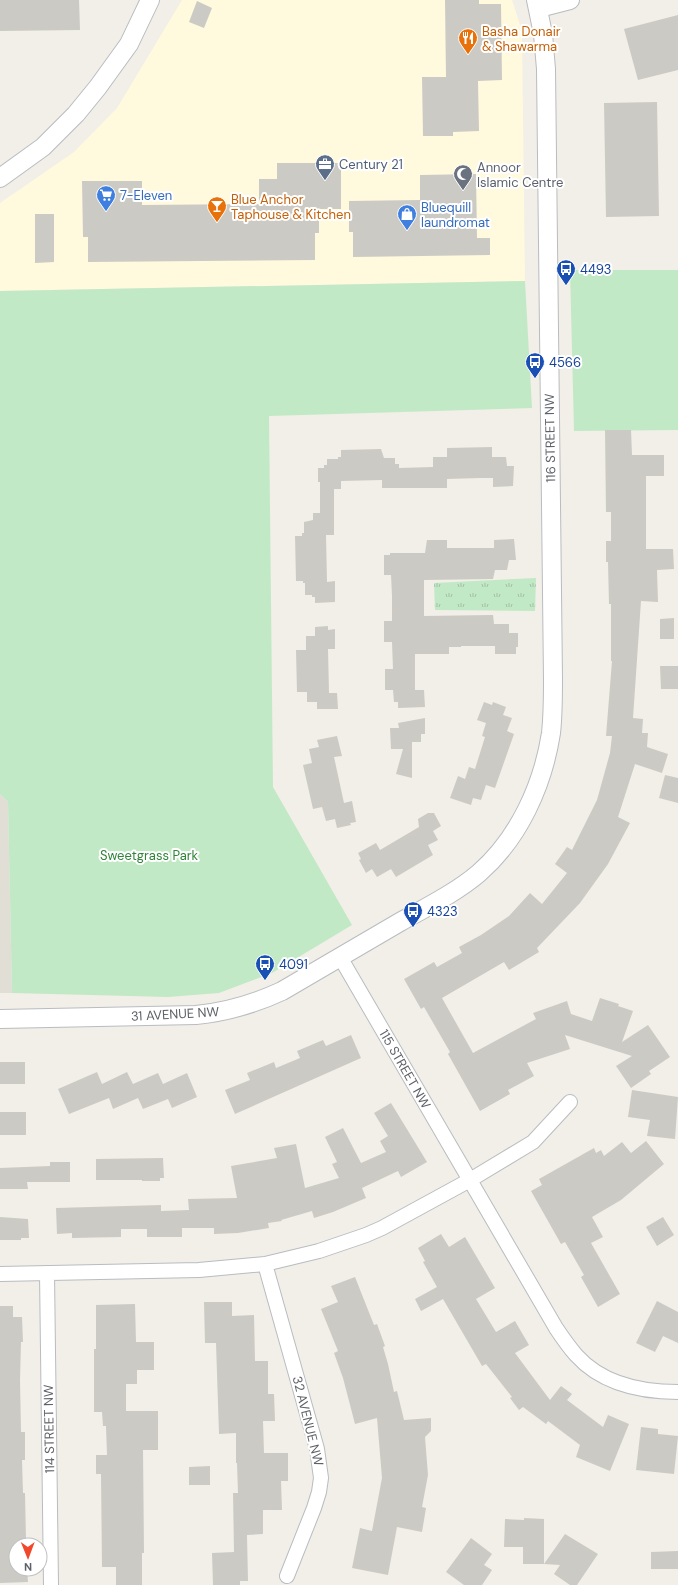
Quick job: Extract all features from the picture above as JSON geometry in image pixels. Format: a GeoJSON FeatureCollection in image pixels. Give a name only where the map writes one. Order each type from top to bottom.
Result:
{"type":"FeatureCollection","features":[{"type":"Feature","properties":{"kind":"street"},"geometry":{"type":"LineString","coordinates":[[0,178],[43,147],[76,114],[98,87],[128,44],[150,0]]}},
{"type":"Feature","properties":{"kind":"street"},"geometry":{"type":"LineString","coordinates":[[538,4],[570,0]]}},
{"type":"Feature","properties":{"kind":"street","name":"116 STREET NW"},"geometry":{"type":"LineString","coordinates":[[497,854],[516,829],[540,778],[551,732],[553,707],[546,64],[538,4]]}},
{"type":"Feature","properties":{"kind":"street","name":"31 AVENUE NW"},"geometry":{"type":"LineString","coordinates":[[0,1019],[196,1015],[222,1012],[245,1006],[271,996],[460,886],[479,873],[497,854]]}},
{"type":"Feature","properties":{"kind":"street","name":"115 STREET NW"},"geometry":{"type":"LineString","coordinates":[[340,957],[556,1328],[576,1355],[584,1363],[611,1380],[627,1386],[646,1390],[678,1392]]}},
{"type":"Feature","properties":{"kind":"street"},"geometry":{"type":"LineString","coordinates":[[0,1274],[199,1270],[264,1264],[319,1251],[366,1235],[397,1221],[470,1180],[533,1142],[570,1102]]}},
{"type":"Feature","properties":{"kind":"street","name":"32 AVENUE NW"},"geometry":{"type":"LineString","coordinates":[[264,1264],[317,1449],[321,1478],[314,1508],[287,1576]]}},
{"type":"Feature","properties":{"kind":"street","name":"114 STREET NW"},"geometry":{"type":"LineString","coordinates":[[47,1273],[51,1585]]}},
{"type":"Feature","properties":{"kind":"shaded area"},"geometry":{"type":"Polygon","coordinates":[[[182,0],[512,0],[522,31],[525,281],[0,291],[0,203],[74,152],[117,108],[182,0]]]}},
{"type":"Feature","properties":{"kind":"shaded area"},"geometry":{"type":"Polygon","coordinates":[[[0,794],[8,802],[12,993],[0,993],[0,794]]]}},
{"type":"Feature","properties":{"kind":"green space"},"geometry":{"type":"Polygon","coordinates":[[[570,270],[678,270],[678,430],[574,431],[570,270]]]}},
{"type":"Feature","properties":{"kind":"green space","name":"Sweetgrass Park"},"geometry":{"type":"Polygon","coordinates":[[[525,281],[532,408],[269,416],[273,787],[352,925],[272,973],[219,993],[168,997],[12,993],[8,802],[0,794],[0,291],[525,281]]]}},
{"type":"Feature","properties":{"kind":"green space"},"geometry":{"type":"Polygon","coordinates":[[[536,578],[535,611],[435,610],[434,583],[536,578]]]}},
{"type":"Feature","properties":{"kind":"building"},"geometry":{"type":"Polygon","coordinates":[[[0,0],[79,0],[80,30],[0,31],[0,0]]]}},
{"type":"Feature","properties":{"kind":"building"},"geometry":{"type":"Polygon","coordinates":[[[445,0],[479,0],[479,4],[501,4],[502,80],[478,81],[479,131],[453,132],[453,136],[423,136],[422,77],[446,77],[445,0]]]}},
{"type":"Feature","properties":{"kind":"building"},"geometry":{"type":"Polygon","coordinates":[[[197,1],[212,8],[204,28],[189,22],[197,1]]]}},
{"type":"Feature","properties":{"kind":"building"},"geometry":{"type":"Polygon","coordinates":[[[678,15],[678,70],[638,80],[624,29],[678,15]]]}},
{"type":"Feature","properties":{"kind":"building"},"geometry":{"type":"Polygon","coordinates":[[[657,102],[659,216],[606,217],[604,103],[657,102]]]}},
{"type":"Feature","properties":{"kind":"building"},"geometry":{"type":"Polygon","coordinates":[[[277,163],[341,163],[341,209],[319,209],[319,233],[315,233],[315,260],[88,262],[88,237],[83,237],[82,181],[142,181],[142,205],[259,204],[259,179],[277,179],[277,163]]]}},
{"type":"Feature","properties":{"kind":"building"},"geometry":{"type":"Polygon","coordinates":[[[476,174],[477,238],[490,238],[490,255],[353,257],[353,232],[349,232],[349,201],[420,200],[420,175],[476,174]]]}},
{"type":"Feature","properties":{"kind":"building"},"geometry":{"type":"Polygon","coordinates":[[[35,214],[54,214],[54,262],[35,263],[35,214]]]}},
{"type":"Feature","properties":{"kind":"building"},"geometry":{"type":"Polygon","coordinates":[[[605,430],[631,430],[632,455],[664,455],[664,476],[646,476],[646,549],[673,549],[674,569],[657,570],[658,602],[641,601],[633,718],[643,719],[642,733],[648,733],[647,747],[668,754],[662,773],[635,764],[618,817],[630,823],[608,864],[580,903],[537,948],[539,952],[509,970],[504,962],[442,998],[473,1053],[536,1019],[533,1013],[567,1001],[571,1014],[592,1021],[600,998],[619,1004],[618,1006],[633,1011],[622,1042],[648,1025],[670,1057],[649,1071],[651,1074],[631,1088],[616,1066],[632,1056],[565,1035],[570,1049],[527,1063],[534,1076],[508,1090],[510,1094],[480,1111],[448,1054],[450,1052],[424,1007],[421,1009],[404,979],[434,962],[437,967],[462,953],[459,947],[481,935],[509,916],[530,893],[542,904],[567,873],[555,864],[567,847],[572,850],[597,800],[610,753],[612,736],[606,736],[612,661],[611,604],[609,604],[608,562],[606,562],[606,541],[611,541],[611,512],[606,512],[605,430]]]}},
{"type":"Feature","properties":{"kind":"building"},"geometry":{"type":"Polygon","coordinates":[[[492,447],[492,457],[506,457],[507,466],[514,466],[513,486],[493,487],[493,478],[447,479],[447,488],[382,488],[382,480],[341,481],[341,489],[334,489],[334,535],[326,535],[327,582],[335,581],[335,602],[315,603],[315,597],[312,597],[312,595],[305,595],[305,583],[303,583],[303,581],[296,581],[295,536],[302,536],[302,533],[304,533],[304,522],[313,520],[313,513],[320,513],[320,482],[318,482],[318,468],[324,468],[324,465],[327,465],[327,459],[338,459],[338,457],[341,457],[341,450],[381,449],[384,458],[395,458],[395,464],[399,464],[399,468],[433,467],[433,457],[447,457],[447,448],[492,447]]]}},
{"type":"Feature","properties":{"kind":"building"},"geometry":{"type":"Polygon","coordinates":[[[514,539],[516,560],[509,560],[507,570],[495,570],[493,579],[424,580],[424,616],[493,615],[494,624],[509,624],[509,633],[518,633],[518,647],[516,647],[516,654],[495,654],[495,646],[461,646],[449,647],[449,654],[415,654],[415,690],[424,690],[425,707],[398,708],[398,702],[394,702],[393,690],[385,690],[385,669],[393,669],[392,642],[384,642],[384,621],[392,621],[392,596],[391,575],[384,575],[384,555],[390,555],[390,553],[425,553],[427,540],[447,540],[447,548],[494,548],[494,540],[514,539]]]}},
{"type":"Feature","properties":{"kind":"building"},"geometry":{"type":"Polygon","coordinates":[[[674,618],[674,639],[660,639],[660,619],[674,618]]]}},
{"type":"Feature","properties":{"kind":"building"},"geometry":{"type":"Polygon","coordinates":[[[328,626],[328,630],[335,629],[335,649],[328,649],[329,693],[337,693],[338,709],[317,709],[317,702],[307,702],[307,692],[297,692],[296,650],[306,650],[306,636],[315,636],[315,627],[328,626]]]}},
{"type":"Feature","properties":{"kind":"building"},"geometry":{"type":"Polygon","coordinates":[[[660,666],[678,666],[678,689],[661,689],[660,666]]]}},
{"type":"Feature","properties":{"kind":"building"},"geometry":{"type":"Polygon","coordinates":[[[484,702],[492,705],[493,702],[506,707],[503,715],[512,718],[507,731],[514,734],[495,788],[486,785],[481,800],[473,798],[471,805],[450,798],[458,776],[465,779],[469,767],[475,769],[485,737],[482,736],[486,723],[477,720],[484,702]]]}},
{"type":"Feature","properties":{"kind":"building"},"geometry":{"type":"Polygon","coordinates":[[[425,718],[425,734],[421,734],[421,742],[412,742],[412,778],[396,774],[403,749],[391,749],[390,728],[399,728],[398,723],[425,718]]]}},
{"type":"Feature","properties":{"kind":"building"},"geometry":{"type":"Polygon","coordinates":[[[337,736],[342,756],[334,757],[344,803],[352,801],[356,822],[350,823],[351,825],[337,828],[335,819],[326,821],[322,807],[313,809],[303,765],[312,763],[309,749],[319,747],[317,740],[337,736]]]}},
{"type":"Feature","properties":{"kind":"building"},"geometry":{"type":"Polygon","coordinates":[[[665,775],[678,778],[678,803],[659,798],[665,775]]]}},
{"type":"Feature","properties":{"kind":"building"},"geometry":{"type":"Polygon","coordinates":[[[428,813],[434,813],[441,826],[433,831],[438,840],[428,845],[433,855],[396,877],[391,869],[377,877],[372,869],[366,873],[359,860],[361,859],[358,853],[376,843],[380,850],[419,827],[418,819],[428,813]]]}},
{"type":"Feature","properties":{"kind":"building"},"geometry":{"type":"Polygon","coordinates":[[[351,1035],[361,1058],[235,1114],[225,1090],[250,1080],[247,1073],[274,1062],[276,1068],[300,1058],[297,1051],[323,1040],[326,1046],[351,1035]]]}},
{"type":"Feature","properties":{"kind":"building"},"geometry":{"type":"Polygon","coordinates":[[[0,1062],[25,1062],[25,1084],[0,1084],[0,1062]]]}},
{"type":"Feature","properties":{"kind":"building"},"geometry":{"type":"Polygon","coordinates":[[[97,1072],[102,1084],[127,1072],[133,1084],[158,1073],[163,1084],[187,1073],[197,1097],[172,1108],[168,1099],[143,1109],[138,1098],[113,1109],[109,1098],[69,1114],[58,1089],[97,1072]]]}},
{"type":"Feature","properties":{"kind":"building"},"geometry":{"type":"Polygon","coordinates":[[[632,1090],[678,1097],[675,1139],[647,1136],[650,1120],[628,1117],[632,1090]]]}},
{"type":"Feature","properties":{"kind":"building"},"geometry":{"type":"Polygon","coordinates":[[[391,1103],[427,1162],[401,1177],[398,1171],[362,1188],[366,1198],[333,1212],[314,1218],[312,1211],[281,1220],[282,1221],[268,1223],[269,1228],[238,1233],[214,1234],[214,1228],[182,1228],[182,1237],[147,1237],[147,1229],[121,1229],[121,1237],[72,1238],[72,1233],[57,1234],[56,1208],[161,1205],[161,1211],[189,1210],[188,1199],[237,1198],[231,1166],[277,1158],[274,1148],[296,1144],[305,1188],[339,1178],[332,1164],[337,1162],[325,1137],[343,1128],[361,1163],[386,1152],[380,1141],[388,1136],[374,1113],[391,1103]]]}},
{"type":"Feature","properties":{"kind":"building"},"geometry":{"type":"Polygon","coordinates":[[[0,1112],[26,1112],[26,1135],[0,1135],[0,1112]]]}},
{"type":"Feature","properties":{"kind":"building"},"geometry":{"type":"Polygon","coordinates":[[[646,1141],[664,1164],[621,1200],[592,1217],[603,1237],[591,1243],[620,1294],[598,1307],[581,1277],[584,1275],[565,1242],[561,1244],[531,1191],[542,1185],[539,1179],[594,1148],[596,1153],[601,1150],[604,1156],[622,1142],[631,1153],[646,1141]]]}},
{"type":"Feature","properties":{"kind":"building"},"geometry":{"type":"Polygon","coordinates":[[[163,1158],[164,1178],[160,1178],[160,1181],[96,1180],[96,1159],[163,1158]]]}},
{"type":"Feature","properties":{"kind":"building"},"geometry":{"type":"Polygon","coordinates":[[[50,1162],[70,1162],[70,1182],[27,1182],[28,1189],[0,1189],[0,1168],[50,1166],[50,1162]]]}},
{"type":"Feature","properties":{"kind":"building"},"geometry":{"type":"Polygon","coordinates":[[[0,1217],[28,1219],[29,1238],[21,1238],[21,1240],[0,1240],[0,1217]]]}},
{"type":"Feature","properties":{"kind":"building"},"geometry":{"type":"Polygon","coordinates":[[[663,1217],[674,1235],[657,1246],[646,1227],[663,1217]]]}},
{"type":"Feature","properties":{"kind":"building"},"geometry":{"type":"Polygon","coordinates":[[[441,1234],[449,1247],[465,1237],[495,1288],[476,1299],[496,1332],[515,1321],[529,1345],[515,1353],[550,1400],[561,1386],[572,1394],[567,1400],[603,1427],[608,1415],[629,1424],[610,1471],[576,1457],[580,1445],[548,1421],[546,1424],[523,1407],[519,1410],[510,1398],[512,1397],[486,1364],[482,1366],[443,1299],[421,1311],[415,1299],[437,1287],[423,1262],[425,1261],[418,1248],[441,1234]]]}},
{"type":"Feature","properties":{"kind":"building"},"geometry":{"type":"Polygon","coordinates":[[[355,1277],[374,1325],[377,1324],[385,1346],[383,1347],[394,1392],[397,1391],[404,1420],[431,1418],[431,1431],[425,1437],[428,1475],[422,1507],[426,1508],[422,1532],[397,1527],[388,1575],[352,1568],[360,1528],[372,1531],[382,1478],[377,1418],[355,1424],[343,1378],[334,1353],[338,1351],[321,1309],[338,1302],[331,1286],[355,1277]]]}},
{"type":"Feature","properties":{"kind":"building"},"geometry":{"type":"Polygon","coordinates":[[[657,1301],[678,1312],[678,1343],[663,1336],[655,1352],[636,1343],[657,1301]]]}},
{"type":"Feature","properties":{"kind":"building"},"geometry":{"type":"Polygon","coordinates":[[[204,1302],[232,1302],[232,1316],[254,1315],[255,1361],[268,1361],[268,1394],[274,1394],[275,1421],[263,1421],[264,1453],[288,1453],[288,1481],[281,1481],[282,1510],[263,1510],[263,1534],[247,1535],[248,1581],[240,1581],[240,1585],[213,1585],[212,1553],[234,1552],[233,1493],[238,1493],[236,1433],[219,1434],[216,1343],[205,1343],[204,1302]]]}},
{"type":"Feature","properties":{"kind":"building"},"geometry":{"type":"Polygon","coordinates":[[[135,1304],[136,1342],[154,1342],[154,1370],[137,1370],[137,1384],[126,1384],[126,1411],[158,1411],[158,1450],[143,1450],[144,1553],[142,1553],[142,1585],[116,1585],[116,1567],[102,1567],[101,1474],[96,1474],[96,1455],[107,1455],[106,1426],[103,1426],[102,1412],[94,1412],[96,1305],[135,1304]]]}},
{"type":"Feature","properties":{"kind":"building"},"geometry":{"type":"Polygon","coordinates":[[[0,1306],[13,1306],[13,1317],[22,1317],[23,1342],[21,1342],[20,1380],[21,1432],[25,1432],[25,1460],[22,1460],[23,1493],[25,1493],[26,1537],[8,1537],[8,1577],[28,1577],[28,1582],[0,1583],[0,1306]]]}},
{"type":"Feature","properties":{"kind":"building"},"geometry":{"type":"Polygon","coordinates":[[[641,1427],[658,1429],[658,1434],[678,1436],[674,1474],[636,1470],[641,1427]]]}},
{"type":"Feature","properties":{"kind":"building"},"geometry":{"type":"Polygon","coordinates":[[[210,1466],[210,1485],[189,1485],[189,1467],[210,1466]]]}},
{"type":"Feature","properties":{"kind":"building"},"geometry":{"type":"Polygon","coordinates":[[[524,1518],[544,1519],[544,1564],[523,1564],[523,1547],[504,1547],[505,1519],[524,1520],[524,1518]]]}},
{"type":"Feature","properties":{"kind":"building"},"geometry":{"type":"Polygon","coordinates":[[[565,1534],[598,1554],[577,1585],[570,1585],[554,1574],[560,1565],[544,1564],[565,1534]]]}},
{"type":"Feature","properties":{"kind":"building"},"geometry":{"type":"Polygon","coordinates":[[[471,1538],[492,1554],[484,1565],[492,1570],[482,1585],[464,1585],[446,1572],[471,1538]]]}},
{"type":"Feature","properties":{"kind":"building"},"geometry":{"type":"Polygon","coordinates":[[[678,1551],[678,1569],[651,1569],[651,1552],[678,1551]]]}},
{"type":"Feature","properties":{"kind":"place","name":"Basha Donair & Shawarma"},"geometry":{"type":"Point","coordinates":[468,55]}},
{"type":"Feature","properties":{"kind":"place","name":"Century 21"},"geometry":{"type":"Point","coordinates":[325,181]}},
{"type":"Feature","properties":{"kind":"place","name":"Annoor Islamic Centre"},"geometry":{"type":"Point","coordinates":[463,191]}},
{"type":"Feature","properties":{"kind":"place","name":"7-Eleven"},"geometry":{"type":"Point","coordinates":[106,212]}},
{"type":"Feature","properties":{"kind":"place","name":"Blue Anchor Taphouse & Kitchen"},"geometry":{"type":"Point","coordinates":[217,223]}},
{"type":"Feature","properties":{"kind":"place","name":"Bluequill laundromat"},"geometry":{"type":"Point","coordinates":[407,231]}},
{"type":"Feature","properties":{"kind":"place","name":"4493"},"geometry":{"type":"Point","coordinates":[566,286]}},
{"type":"Feature","properties":{"kind":"place","name":"4566"},"geometry":{"type":"Point","coordinates":[535,379]}},
{"type":"Feature","properties":{"kind":"place","name":"4323"},"geometry":{"type":"Point","coordinates":[413,928]}},
{"type":"Feature","properties":{"kind":"place","name":"4091"},"geometry":{"type":"Point","coordinates":[265,981]}}]}
